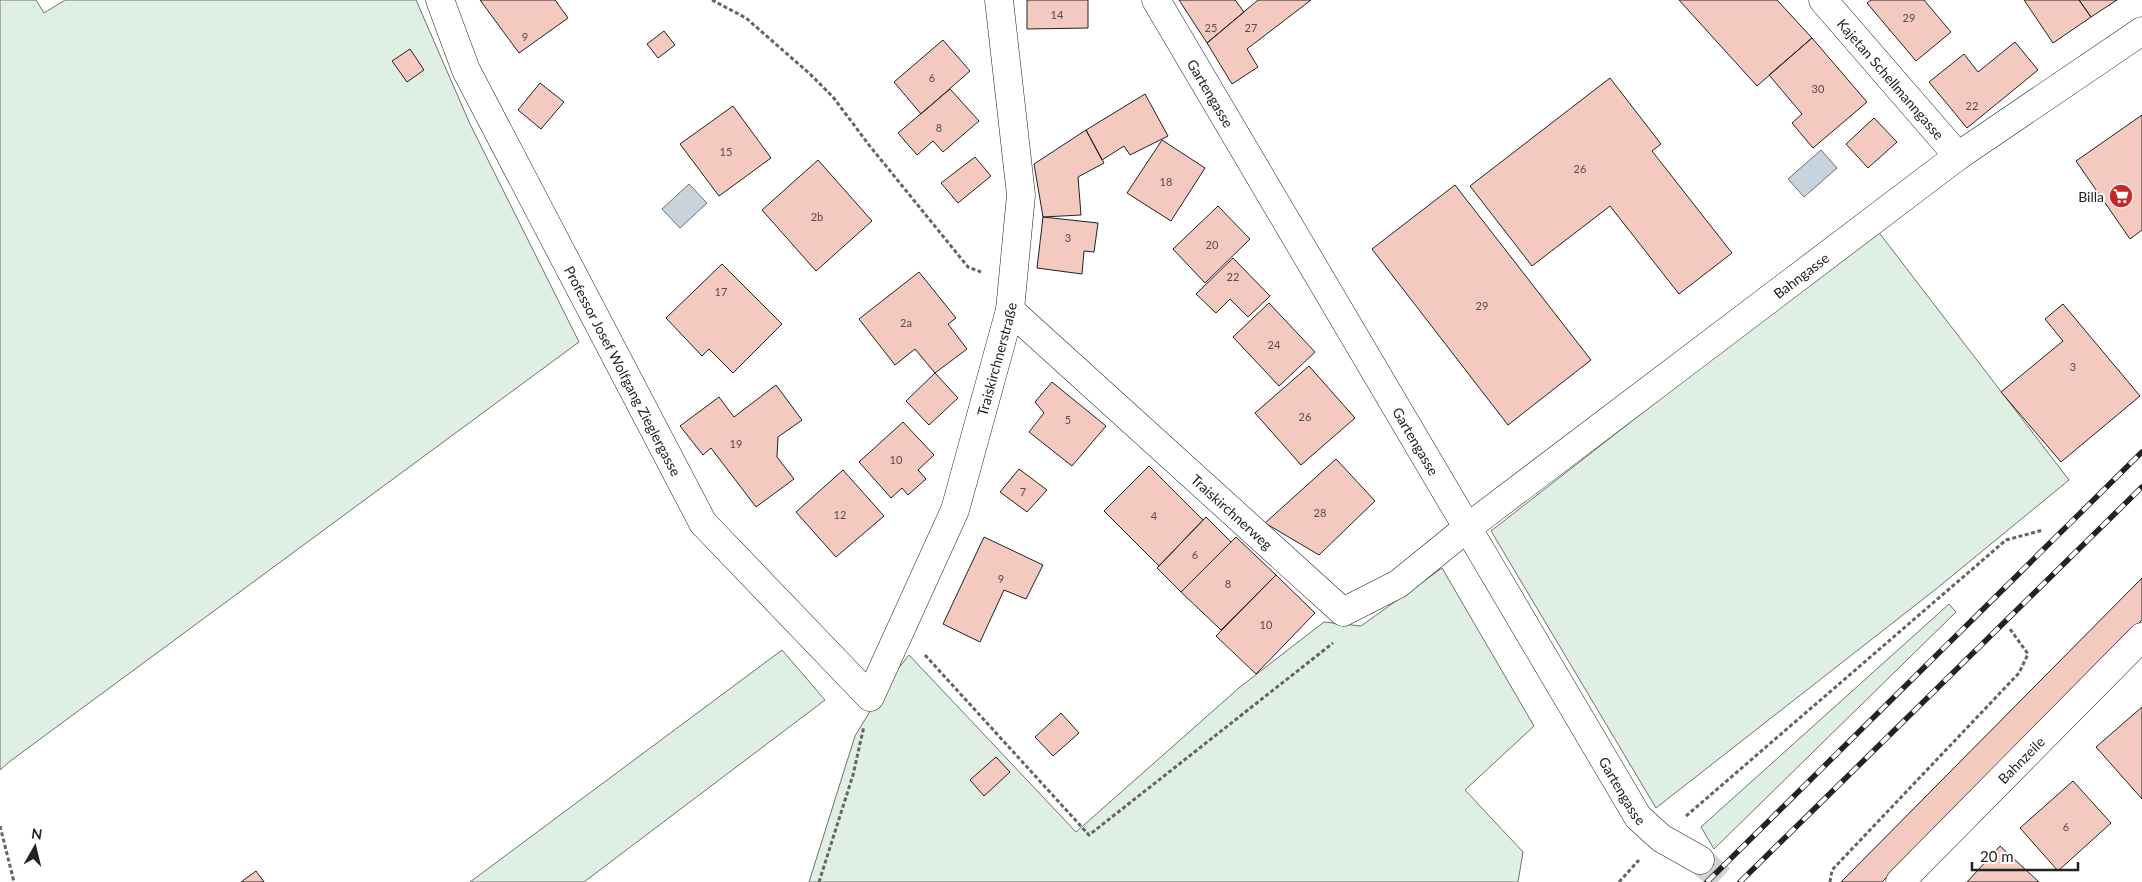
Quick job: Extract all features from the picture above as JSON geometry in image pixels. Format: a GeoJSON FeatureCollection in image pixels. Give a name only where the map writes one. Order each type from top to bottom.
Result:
{"type":"FeatureCollection","features":[{"type":"Feature","properties":{"kind":"street","name":"Professor Josef Wolfgang Zieglergasse"},"geometry":{"type":"LineString","coordinates":[[440,0],[466,70],[703,523],[870,697]]}},
{"type":"Feature","properties":{"kind":"street","name":"Traiskirchnerstraße"},"geometry":{"type":"LineString","coordinates":[[870,697],[955,510],[1011,298],[1021,195],[999,0]]}},
{"type":"Feature","properties":{"kind":"street","name":"Gartengasse"},"geometry":{"type":"LineString","coordinates":[[1156,0],[1638,817],[1661,838],[1700,860]]}},
{"type":"Feature","properties":{"kind":"street","name":"Kajetan Schellmanngasse"},"geometry":{"type":"LineString","coordinates":[[1823,0],[1958,156]]}},
{"type":"Feature","properties":{"kind":"street","name":"Bahngasse"},"geometry":{"type":"LineString","coordinates":[[1467,528],[1958,156],[2142,31]]}},
{"type":"Feature","properties":{"kind":"street","name":"Traiskirchnerweg"},"geometry":{"type":"LineString","coordinates":[[1011,298],[1343,612]]}},
{"type":"Feature","properties":{"kind":"street"},"geometry":{"type":"LineString","coordinates":[[1343,612],[1398,584],[1467,528]]}},
{"type":"Feature","properties":{"kind":"street","name":"Bahnzeile"},"geometry":{"type":"LineString","coordinates":[[1900,882],[2142,637]]}},
{"type":"Feature","properties":{"kind":"path"},"geometry":{"type":"LineString","coordinates":[[712,0],[746,18],[810,74],[832,97],[868,145],[968,267],[1011,298]]}},
{"type":"Feature","properties":{"kind":"path"},"geometry":{"type":"LineString","coordinates":[[1661,838],[2006,540],[2044,530]]}},
{"type":"Feature","properties":{"kind":"path"},"geometry":{"type":"LineString","coordinates":[[901,628],[1089,835],[1335,641],[1343,612]]}},
{"type":"Feature","properties":{"kind":"path"},"geometry":{"type":"LineString","coordinates":[[1830,882],[1832,870],[2019,673],[2028,654],[2010,629]]}},
{"type":"Feature","properties":{"kind":"path"},"geometry":{"type":"LineString","coordinates":[[819,882],[854,775],[870,697]]}},
{"type":"Feature","properties":{"kind":"path"},"geometry":{"type":"LineString","coordinates":[[0,826],[14,882]]}},
{"type":"Feature","properties":{"kind":"green space"},"geometry":{"type":"Polygon","coordinates":[[[0,0],[36,0],[44,13],[65,0],[416,0],[470,124],[579,342],[0,770],[0,0]]]}},
{"type":"Feature","properties":{"kind":"green space"},"geometry":{"type":"Polygon","coordinates":[[[1877,230],[2069,480],[1936,589],[1656,808],[1491,531],[1877,230]]]}},
{"type":"Feature","properties":{"kind":"green space"},"geometry":{"type":"Polygon","coordinates":[[[1442,568],[1534,726],[1465,790],[1523,852],[1518,882],[809,882],[855,736],[889,680],[909,655],[1076,832],[1240,687],[1324,622],[1361,626],[1442,568]]]}},
{"type":"Feature","properties":{"kind":"green space"},"geometry":{"type":"Polygon","coordinates":[[[1949,604],[1956,612],[1714,849],[1701,827],[1949,604]]]}},
{"type":"Feature","properties":{"kind":"green space"},"geometry":{"type":"Polygon","coordinates":[[[782,650],[825,700],[584,882],[470,882],[782,650]]]}},
{"type":"Feature","properties":{"kind":"shaded area"},"geometry":{"type":"Polygon","coordinates":[[[1821,150],[1837,168],[1804,197],[1788,179],[1821,150]]]}},
{"type":"Feature","properties":{"kind":"shaded area"},"geometry":{"type":"Polygon","coordinates":[[[689,184],[707,203],[680,228],[662,209],[689,184]]]}},
{"type":"Feature","properties":{"kind":"building"},"geometry":{"type":"Polygon","coordinates":[[[480,0],[555,0],[568,18],[519,53],[480,0]]]}},
{"type":"Feature","properties":{"kind":"building"},"geometry":{"type":"Polygon","coordinates":[[[1027,0],[1088,0],[1088,28],[1027,29],[1027,0]]]}},
{"type":"Feature","properties":{"kind":"building"},"geometry":{"type":"Polygon","coordinates":[[[1179,0],[1235,0],[1244,12],[1207,43],[1179,0]]]}},
{"type":"Feature","properties":{"kind":"building"},"geometry":{"type":"Polygon","coordinates":[[[1258,0],[1311,0],[1247,49],[1258,67],[1232,84],[1207,43],[1258,0]]]}},
{"type":"Feature","properties":{"kind":"building"},"geometry":{"type":"Polygon","coordinates":[[[1679,0],[1777,0],[1812,38],[1757,86],[1679,0]]]}},
{"type":"Feature","properties":{"kind":"building"},"geometry":{"type":"Polygon","coordinates":[[[1871,0],[1924,0],[1951,32],[1916,61],[1867,3],[1871,0]]]}},
{"type":"Feature","properties":{"kind":"building"},"geometry":{"type":"Polygon","coordinates":[[[2024,0],[2079,0],[2091,17],[2053,43],[2024,0]]]}},
{"type":"Feature","properties":{"kind":"building"},"geometry":{"type":"Polygon","coordinates":[[[2079,0],[2117,0],[2091,17],[2079,0]]]}},
{"type":"Feature","properties":{"kind":"building"},"geometry":{"type":"Polygon","coordinates":[[[664,31],[675,45],[658,58],[647,44],[664,31]]]}},
{"type":"Feature","properties":{"kind":"building"},"geometry":{"type":"Polygon","coordinates":[[[1812,38],[1867,102],[1813,148],[1792,123],[1802,114],[1769,75],[1812,38]]]}},
{"type":"Feature","properties":{"kind":"building"},"geometry":{"type":"Polygon","coordinates":[[[943,40],[970,71],[921,114],[894,82],[943,40]]]}},
{"type":"Feature","properties":{"kind":"building"},"geometry":{"type":"Polygon","coordinates":[[[2015,42],[2038,70],[1967,128],[1929,82],[1964,54],[1978,72],[2015,42]]]}},
{"type":"Feature","properties":{"kind":"building"},"geometry":{"type":"Polygon","coordinates":[[[410,49],[424,70],[407,82],[392,61],[410,49]]]}},
{"type":"Feature","properties":{"kind":"building"},"geometry":{"type":"Polygon","coordinates":[[[1610,78],[1661,144],[1652,151],[1732,253],[1679,294],[1610,206],[1532,266],[1470,186],[1610,78]]]}},
{"type":"Feature","properties":{"kind":"building"},"geometry":{"type":"Polygon","coordinates":[[[540,83],[564,102],[541,129],[518,110],[540,83]]]}},
{"type":"Feature","properties":{"kind":"building"},"geometry":{"type":"Polygon","coordinates":[[[950,89],[979,121],[943,152],[933,141],[917,155],[898,133],[950,89]]]}},
{"type":"Feature","properties":{"kind":"building"},"geometry":{"type":"Polygon","coordinates":[[[1145,94],[1168,136],[1130,155],[1124,146],[1102,160],[1086,130],[1145,94]]]}},
{"type":"Feature","properties":{"kind":"building"},"geometry":{"type":"Polygon","coordinates":[[[733,106],[771,158],[719,196],[680,144],[733,106]]]}},
{"type":"Feature","properties":{"kind":"building","name":"Billa"},"geometry":{"type":"Polygon","coordinates":[[[2142,115],[2142,230],[2130,239],[2076,161],[2142,115]]]}},
{"type":"Feature","properties":{"kind":"building"},"geometry":{"type":"Polygon","coordinates":[[[1874,118],[1897,142],[1868,168],[1846,144],[1874,118]]]}},
{"type":"Feature","properties":{"kind":"building"},"geometry":{"type":"Polygon","coordinates":[[[1086,130],[1104,163],[1078,177],[1081,215],[1043,217],[1034,164],[1086,130]]]}},
{"type":"Feature","properties":{"kind":"building"},"geometry":{"type":"Polygon","coordinates":[[[1162,140],[1205,168],[1171,221],[1127,193],[1162,140]]]}},
{"type":"Feature","properties":{"kind":"building"},"geometry":{"type":"Polygon","coordinates":[[[975,157],[991,176],[958,203],[941,183],[975,157]]]}},
{"type":"Feature","properties":{"kind":"building"},"geometry":{"type":"Polygon","coordinates":[[[818,160],[872,221],[816,271],[762,210],[818,160]]]}},
{"type":"Feature","properties":{"kind":"building"},"geometry":{"type":"Polygon","coordinates":[[[1455,185],[1591,360],[1508,425],[1372,249],[1455,185]]]}},
{"type":"Feature","properties":{"kind":"building"},"geometry":{"type":"Polygon","coordinates":[[[1218,206],[1250,239],[1205,283],[1173,249],[1218,206]]]}},
{"type":"Feature","properties":{"kind":"building"},"geometry":{"type":"Polygon","coordinates":[[[1043,217],[1098,223],[1094,252],[1084,251],[1082,274],[1037,268],[1043,217]]]}},
{"type":"Feature","properties":{"kind":"building"},"geometry":{"type":"Polygon","coordinates":[[[1233,258],[1270,296],[1248,317],[1230,299],[1216,313],[1196,294],[1233,258]]]}},
{"type":"Feature","properties":{"kind":"building"},"geometry":{"type":"Polygon","coordinates":[[[722,264],[782,324],[733,373],[709,349],[702,356],[666,318],[722,264]]]}},
{"type":"Feature","properties":{"kind":"building"},"geometry":{"type":"Polygon","coordinates":[[[919,272],[956,318],[948,324],[967,349],[935,373],[915,349],[895,365],[859,319],[919,272]]]}},
{"type":"Feature","properties":{"kind":"building"},"geometry":{"type":"Polygon","coordinates":[[[1269,303],[1315,352],[1279,386],[1233,337],[1269,303]]]}},
{"type":"Feature","properties":{"kind":"building"},"geometry":{"type":"Polygon","coordinates":[[[2063,304],[2140,396],[2061,462],[2001,392],[2063,341],[2045,319],[2063,304]]]}},
{"type":"Feature","properties":{"kind":"building"},"geometry":{"type":"Polygon","coordinates":[[[1309,366],[1355,418],[1301,465],[1255,413],[1309,366]]]}},
{"type":"Feature","properties":{"kind":"building"},"geometry":{"type":"Polygon","coordinates":[[[935,373],[958,398],[929,425],[906,401],[935,373]]]}},
{"type":"Feature","properties":{"kind":"building"},"geometry":{"type":"Polygon","coordinates":[[[1052,382],[1106,426],[1072,466],[1029,432],[1044,413],[1035,402],[1052,382]]]}},
{"type":"Feature","properties":{"kind":"building"},"geometry":{"type":"Polygon","coordinates":[[[776,385],[802,420],[778,437],[777,457],[794,479],[756,507],[711,448],[703,455],[680,426],[719,397],[734,417],[776,385]]]}},
{"type":"Feature","properties":{"kind":"building"},"geometry":{"type":"Polygon","coordinates":[[[903,422],[934,455],[918,470],[926,479],[908,495],[902,488],[891,498],[859,462],[903,422]]]}},
{"type":"Feature","properties":{"kind":"building"},"geometry":{"type":"Polygon","coordinates":[[[1336,459],[1375,501],[1319,555],[1265,523],[1336,459]]]}},
{"type":"Feature","properties":{"kind":"building"},"geometry":{"type":"Polygon","coordinates":[[[1149,466],[1203,520],[1159,566],[1104,511],[1149,466]]]}},
{"type":"Feature","properties":{"kind":"building"},"geometry":{"type":"Polygon","coordinates":[[[1019,469],[1047,490],[1027,512],[1000,492],[1019,469]]]}},
{"type":"Feature","properties":{"kind":"building"},"geometry":{"type":"Polygon","coordinates":[[[843,470],[884,516],[836,557],[796,512],[843,470]]]}},
{"type":"Feature","properties":{"kind":"building"},"geometry":{"type":"Polygon","coordinates":[[[1206,517],[1231,542],[1181,592],[1157,568],[1206,517]]]}},
{"type":"Feature","properties":{"kind":"building"},"geometry":{"type":"Polygon","coordinates":[[[984,537],[1043,565],[1026,599],[1004,590],[980,642],[943,624],[984,537]]]}},
{"type":"Feature","properties":{"kind":"building"},"geometry":{"type":"Polygon","coordinates":[[[1236,537],[1276,575],[1221,630],[1181,592],[1236,537]]]}},
{"type":"Feature","properties":{"kind":"building"},"geometry":{"type":"Polygon","coordinates":[[[1276,575],[1315,613],[1256,674],[1216,636],[1276,575]]]}},
{"type":"Feature","properties":{"kind":"building"},"geometry":{"type":"Polygon","coordinates":[[[2142,578],[2142,620],[1882,882],[1841,882],[2142,578]]]}},
{"type":"Feature","properties":{"kind":"building"},"geometry":{"type":"Polygon","coordinates":[[[2142,707],[2142,799],[2096,747],[2142,707]]]}},
{"type":"Feature","properties":{"kind":"building"},"geometry":{"type":"Polygon","coordinates":[[[1061,713],[1079,733],[1053,756],[1035,737],[1061,713]]]}},
{"type":"Feature","properties":{"kind":"building"},"geometry":{"type":"Polygon","coordinates":[[[996,757],[1010,772],[984,796],[970,780],[996,757]]]}},
{"type":"Feature","properties":{"kind":"building"},"geometry":{"type":"Polygon","coordinates":[[[2073,781],[2111,823],[2058,871],[2020,828],[2073,781]]]}},
{"type":"Feature","properties":{"kind":"building"},"geometry":{"type":"Polygon","coordinates":[[[2000,846],[2039,882],[1967,882],[2000,846]]]}},
{"type":"Feature","properties":{"kind":"building"},"geometry":{"type":"Polygon","coordinates":[[[256,871],[264,882],[241,882],[256,871]]]}},
{"type":"Feature","properties":{"kind":"tunnel"},"geometry":{"type":"LineString","coordinates":[[1700,860],[1724,882]]}},
{"type":"Feature","properties":{"kind":"railway"},"geometry":{"type":"LineString","coordinates":[[1707,882],[2142,452]]}},
{"type":"Feature","properties":{"kind":"railway"},"geometry":{"type":"LineString","coordinates":[[1740,882],[2142,487]]}},
{"type":"Feature","properties":{"kind":"place","name":"Billa"},"geometry":{"type":"Point","coordinates":[2121,196]}}]}
